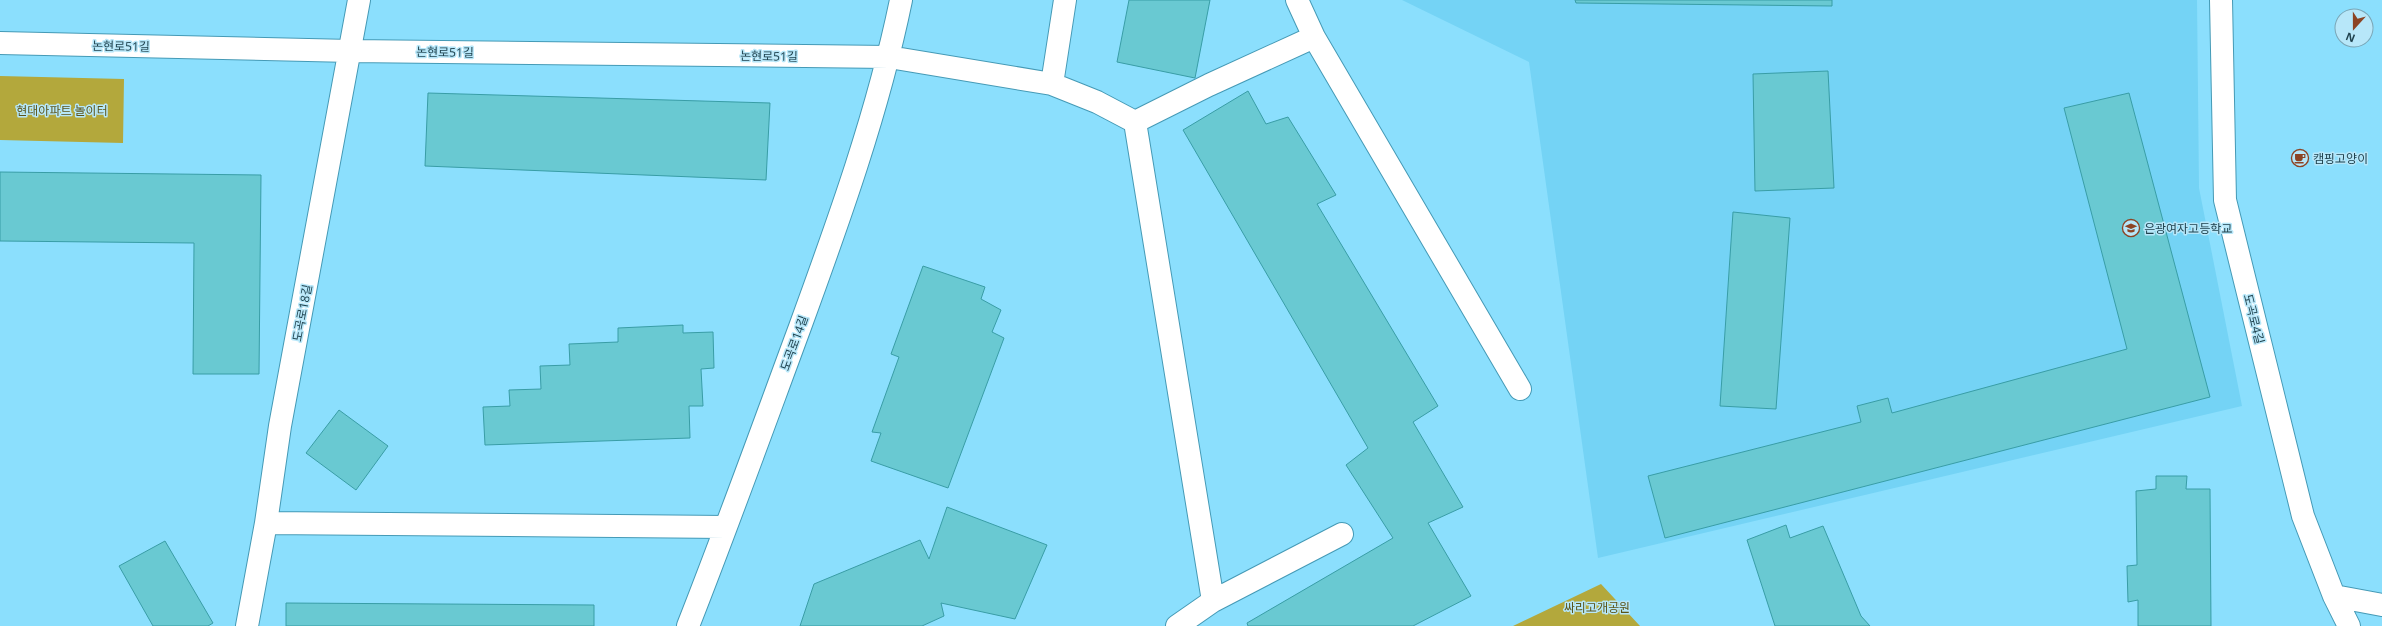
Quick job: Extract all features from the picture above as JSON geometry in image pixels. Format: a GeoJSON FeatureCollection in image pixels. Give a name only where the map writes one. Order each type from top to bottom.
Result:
{"type":"FeatureCollection","features":[{"type":"Feature","properties":{"kind":"street","name":"도곡로18길"},"geometry":{"type":"LineString","coordinates":[[247,626],[266,523],[280,426],[351,51],[359,0]]}},
{"type":"Feature","properties":{"kind":"street","name":"도곡로14길"},"geometry":{"type":"LineString","coordinates":[[688,626],[834,233],[889,57],[901,0]]}},
{"type":"Feature","properties":{"kind":"street"},"geometry":{"type":"LineString","coordinates":[[1052,84],[1065,0]]}},
{"type":"Feature","properties":{"kind":"street"},"geometry":{"type":"LineString","coordinates":[[1297,0],[1314,38],[1520,389]]}},
{"type":"Feature","properties":{"kind":"street","name":"도곡로4길"},"geometry":{"type":"LineString","coordinates":[[2221,0],[2225,200],[2302,516],[2334,596],[2349,626]]}},
{"type":"Feature","properties":{"kind":"street"},"geometry":{"type":"LineString","coordinates":[[1213,601],[1135,122],[1209,85],[1314,38]]}},
{"type":"Feature","properties":{"kind":"street","name":"논현로51길"},"geometry":{"type":"LineString","coordinates":[[0,44],[351,51],[889,57],[1052,84],[1097,102],[1135,122]]}},
{"type":"Feature","properties":{"kind":"street"},"geometry":{"type":"LineString","coordinates":[[266,523],[726,527]]}},
{"type":"Feature","properties":{"kind":"street"},"geometry":{"type":"LineString","coordinates":[[1177,626],[1213,601],[1342,534]]}},
{"type":"Feature","properties":{"kind":"street"},"geometry":{"type":"LineString","coordinates":[[2334,596],[2382,605]]}},
{"type":"Feature","properties":{"kind":"shaded area"},"geometry":{"type":"Polygon","coordinates":[[[1402,0],[2197,0],[2199,188],[2242,406],[1598,558],[1529,62],[1402,0]]]}},
{"type":"Feature","properties":{"kind":"green space","name":"현대아파트 놀이터"},"geometry":{"type":"Polygon","coordinates":[[[0,76],[124,79],[123,143],[0,140],[0,76]]]}},
{"type":"Feature","properties":{"kind":"green space","name":"싸리고개공원"},"geometry":{"type":"Polygon","coordinates":[[[1601,584],[1640,626],[1513,626],[1601,584]]]}},
{"type":"Feature","properties":{"kind":"building"},"geometry":{"type":"Polygon","coordinates":[[[1129,0],[1210,0],[1195,78],[1117,62],[1129,0]]]}},
{"type":"Feature","properties":{"kind":"building"},"geometry":{"type":"Polygon","coordinates":[[[1575,0],[1832,0],[1832,6],[1576,3],[1575,0]]]}},
{"type":"Feature","properties":{"kind":"building"},"geometry":{"type":"Polygon","coordinates":[[[1828,71],[1834,188],[1755,191],[1753,74],[1828,71]]]}},
{"type":"Feature","properties":{"kind":"building"},"geometry":{"type":"Polygon","coordinates":[[[1248,91],[1266,124],[1288,117],[1336,195],[1317,204],[1438,406],[1413,422],[1463,507],[1428,523],[1471,596],[1413,626],[1248,626],[1247,623],[1393,538],[1346,465],[1368,448],[1183,130],[1248,91]]]}},
{"type":"Feature","properties":{"kind":"building"},"geometry":{"type":"Polygon","coordinates":[[[428,93],[770,103],[766,180],[425,166],[428,93]]]}},
{"type":"Feature","properties":{"kind":"building","name":"은광여자고등학교"},"geometry":{"type":"Polygon","coordinates":[[[2129,93],[2210,397],[1665,538],[1648,476],[1861,422],[1857,406],[1888,398],[1892,413],[2127,349],[2064,108],[2129,93]]]}},
{"type":"Feature","properties":{"kind":"building"},"geometry":{"type":"Polygon","coordinates":[[[0,172],[261,175],[259,374],[193,374],[194,243],[0,241],[0,172]]]}},
{"type":"Feature","properties":{"kind":"building"},"geometry":{"type":"Polygon","coordinates":[[[1733,212],[1790,218],[1776,409],[1720,406],[1733,212]]]}},
{"type":"Feature","properties":{"kind":"building"},"geometry":{"type":"Polygon","coordinates":[[[923,266],[985,287],[981,299],[1001,310],[992,332],[1004,338],[948,488],[871,461],[881,433],[872,432],[899,357],[891,354],[923,266]]]}},
{"type":"Feature","properties":{"kind":"building"},"geometry":{"type":"Polygon","coordinates":[[[683,325],[683,333],[713,332],[714,368],[701,369],[703,406],[689,406],[690,438],[485,445],[483,407],[510,406],[509,390],[541,389],[540,366],[570,365],[569,344],[618,342],[618,328],[683,325]]]}},
{"type":"Feature","properties":{"kind":"building"},"geometry":{"type":"Polygon","coordinates":[[[339,410],[388,446],[356,490],[306,453],[339,410]]]}},
{"type":"Feature","properties":{"kind":"building"},"geometry":{"type":"Polygon","coordinates":[[[2156,476],[2187,476],[2186,489],[2210,489],[2211,626],[2138,626],[2138,600],[2128,602],[2127,566],[2137,565],[2136,491],[2156,489],[2156,476]]]}},
{"type":"Feature","properties":{"kind":"building"},"geometry":{"type":"Polygon","coordinates":[[[947,507],[1047,545],[1015,619],[941,603],[944,616],[922,626],[800,626],[814,584],[920,540],[929,559],[947,507]]]}},
{"type":"Feature","properties":{"kind":"building"},"geometry":{"type":"Polygon","coordinates":[[[1786,525],[1790,538],[1823,526],[1861,616],[1870,626],[1775,626],[1747,540],[1786,525]]]}},
{"type":"Feature","properties":{"kind":"building"},"geometry":{"type":"Polygon","coordinates":[[[165,541],[213,623],[208,626],[153,626],[119,566],[165,541]]]}},
{"type":"Feature","properties":{"kind":"building"},"geometry":{"type":"Polygon","coordinates":[[[286,603],[594,605],[594,626],[286,626],[286,603]]]}},
{"type":"Feature","properties":{"kind":"place","name":"캠핑고양이"},"geometry":{"type":"Point","coordinates":[2300,158]}},
{"type":"Feature","properties":{"kind":"place","name":"은광여자고등학교"},"geometry":{"type":"Point","coordinates":[2131,228]}}]}
